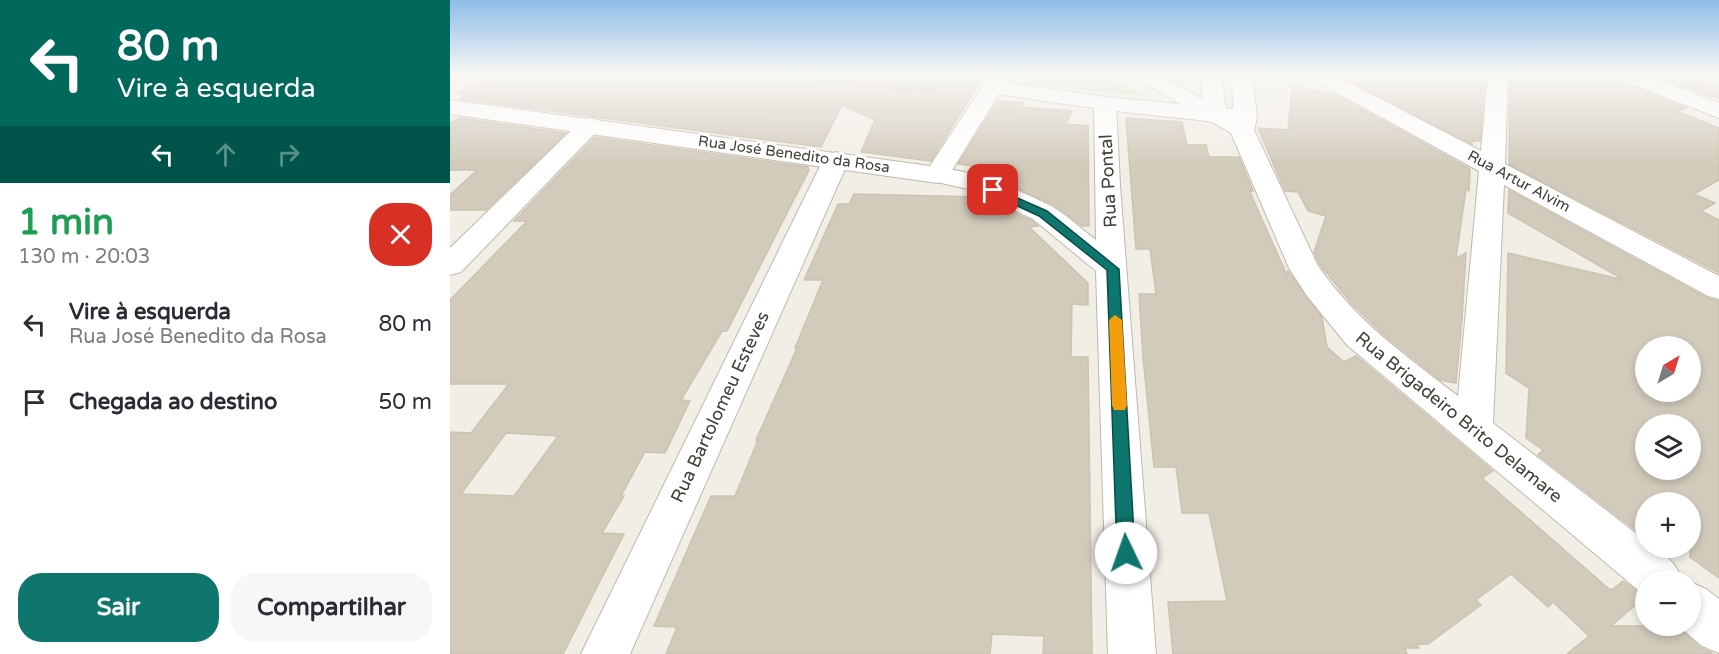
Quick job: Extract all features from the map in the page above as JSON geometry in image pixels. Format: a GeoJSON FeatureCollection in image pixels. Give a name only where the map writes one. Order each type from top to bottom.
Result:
{"type":"FeatureCollection","features":[{"type":"Feature","properties":{"kind":"street"},"geometry":{"type":"LineString","coordinates":[[937,175],[981,106]]}},
{"type":"Feature","properties":{"kind":"street","name":"Rua Pontal"},"geometry":{"type":"LineString","coordinates":[[1105,106],[1107,185],[1132,654]]}},
{"type":"Feature","properties":{"kind":"street"},"geometry":{"type":"LineString","coordinates":[[1117,106],[1235,121]]}},
{"type":"Feature","properties":{"kind":"street"},"geometry":{"type":"LineString","coordinates":[[1204,106],[1235,121]]}},
{"type":"Feature","properties":{"kind":"street"},"geometry":{"type":"LineString","coordinates":[[1227,106],[1235,121]]}},
{"type":"Feature","properties":{"kind":"street"},"geometry":{"type":"LineString","coordinates":[[1235,121],[1239,106]]}},
{"type":"Feature","properties":{"kind":"street","name":"Rua Artur Alvim"},"geometry":{"type":"LineString","coordinates":[[1377,106],[1719,289]]}},
{"type":"Feature","properties":{"kind":"street"},"geometry":{"type":"LineString","coordinates":[[1474,429],[1489,234],[1496,106]]}},
{"type":"Feature","properties":{"kind":"street"},"geometry":{"type":"LineString","coordinates":[[1705,106],[1719,111]]}},
{"type":"Feature","properties":{"kind":"street","name":"Rua José Benedito da Rosa"},"geometry":{"type":"LineString","coordinates":[[450,108],[590,125],[836,160],[976,183],[1043,213],[1113,269]]}},
{"type":"Feature","properties":{"kind":"street","name":"Rua Brigadeiro Brito Delamare"},"geometry":{"type":"LineString","coordinates":[[1235,121],[1304,268],[1318,289],[1359,337],[1648,570]]}},
{"type":"Feature","properties":{"kind":"street"},"geometry":{"type":"LineString","coordinates":[[450,265],[590,125]]}},
{"type":"Feature","properties":{"kind":"street","name":"Rua Bartolomeu Esteves"},"geometry":{"type":"LineString","coordinates":[[605,654],[836,160]]}},
{"type":"Feature","properties":{"kind":"street"},"geometry":{"type":"LineString","coordinates":[[1701,615],[1719,629]]}},
{"type":"Feature","properties":{"kind":"building"},"geometry":{"type":"Polygon","coordinates":[[[509,106],[842,106],[821,147],[509,106]]]}},
{"type":"Feature","properties":{"kind":"building"},"geometry":{"type":"Polygon","coordinates":[[[843,106],[965,106],[931,161],[861,152],[875,120],[843,106]]]}},
{"type":"Feature","properties":{"kind":"building"},"geometry":{"type":"Polygon","coordinates":[[[995,106],[1022,106],[1072,111],[1066,124],[1088,126],[1089,226],[1082,226],[1052,204],[1003,182],[1004,170],[958,164],[995,106]]]}},
{"type":"Feature","properties":{"kind":"building"},"geometry":{"type":"Polygon","coordinates":[[[1290,106],[1355,106],[1470,169],[1469,191],[1466,189],[1456,258],[1466,253],[1456,383],[1440,380],[1384,335],[1351,303],[1320,265],[1314,252],[1326,216],[1308,211],[1298,192],[1285,191],[1258,128],[1288,130],[1290,106]]]}},
{"type":"Feature","properties":{"kind":"building"},"geometry":{"type":"Polygon","coordinates":[[[1397,106],[1483,106],[1480,141],[1472,141],[1472,144],[1397,106]]]}},
{"type":"Feature","properties":{"kind":"building"},"geometry":{"type":"Polygon","coordinates":[[[1510,106],[1681,106],[1687,108],[1676,111],[1719,128],[1719,180],[1694,194],[1715,203],[1701,211],[1719,220],[1719,273],[1509,164],[1510,106]]]}},
{"type":"Feature","properties":{"kind":"building"},"geometry":{"type":"Polygon","coordinates":[[[460,118],[566,133],[486,210],[450,210],[450,195],[477,170],[450,170],[450,123],[460,118]]]}},
{"type":"Feature","properties":{"kind":"building"},"geometry":{"type":"Polygon","coordinates":[[[1126,118],[1182,122],[1187,145],[1206,145],[1209,157],[1239,157],[1253,191],[1250,191],[1252,197],[1287,275],[1288,271],[1322,317],[1327,347],[1344,362],[1356,356],[1493,471],[1482,478],[1609,589],[1613,589],[1623,581],[1635,590],[1635,606],[1611,626],[1635,626],[1635,636],[1688,636],[1701,648],[1714,654],[1567,654],[1589,636],[1553,602],[1548,607],[1511,574],[1476,600],[1481,605],[1428,644],[1417,644],[1419,648],[1405,648],[1407,654],[1173,654],[1168,602],[1227,601],[1209,513],[1182,513],[1176,467],[1154,467],[1139,294],[1156,294],[1150,249],[1136,249],[1126,118]]]}},
{"type":"Feature","properties":{"kind":"building"},"geometry":{"type":"Polygon","coordinates":[[[595,137],[808,167],[809,170],[727,331],[722,331],[681,400],[690,401],[665,453],[645,452],[621,496],[624,496],[602,533],[624,534],[563,654],[450,654],[450,432],[471,433],[509,384],[450,384],[450,300],[527,221],[514,221],[595,137]],[[506,433],[461,494],[514,496],[558,436],[506,433]]]}},
{"type":"Feature","properties":{"kind":"building"},"geometry":{"type":"Polygon","coordinates":[[[1509,190],[1707,298],[1719,301],[1719,578],[1691,558],[1701,558],[1701,492],[1635,492],[1635,530],[1538,455],[1543,450],[1526,438],[1529,388],[1506,373],[1508,253],[1624,280],[1508,213],[1509,190]]]}},
{"type":"Feature","properties":{"kind":"building"},"geometry":{"type":"Polygon","coordinates":[[[854,194],[980,197],[1032,221],[1038,226],[1029,227],[1088,283],[1088,305],[1072,304],[1071,357],[1088,357],[1092,654],[1043,654],[1044,636],[992,634],[990,654],[666,654],[677,627],[654,626],[711,496],[735,496],[823,280],[804,280],[838,204],[849,204],[854,194]]]}},
{"type":"Feature","properties":{"kind":"slow traffic"},"geometry":{"type":"LineString","coordinates":[[1115,320],[1119,405]]}},
{"type":"Feature","properties":{"kind":"route"},"geometry":{"type":"LineString","coordinates":[[993,190],[1043,213],[1076,242],[1113,269],[1126,553]]}}]}
